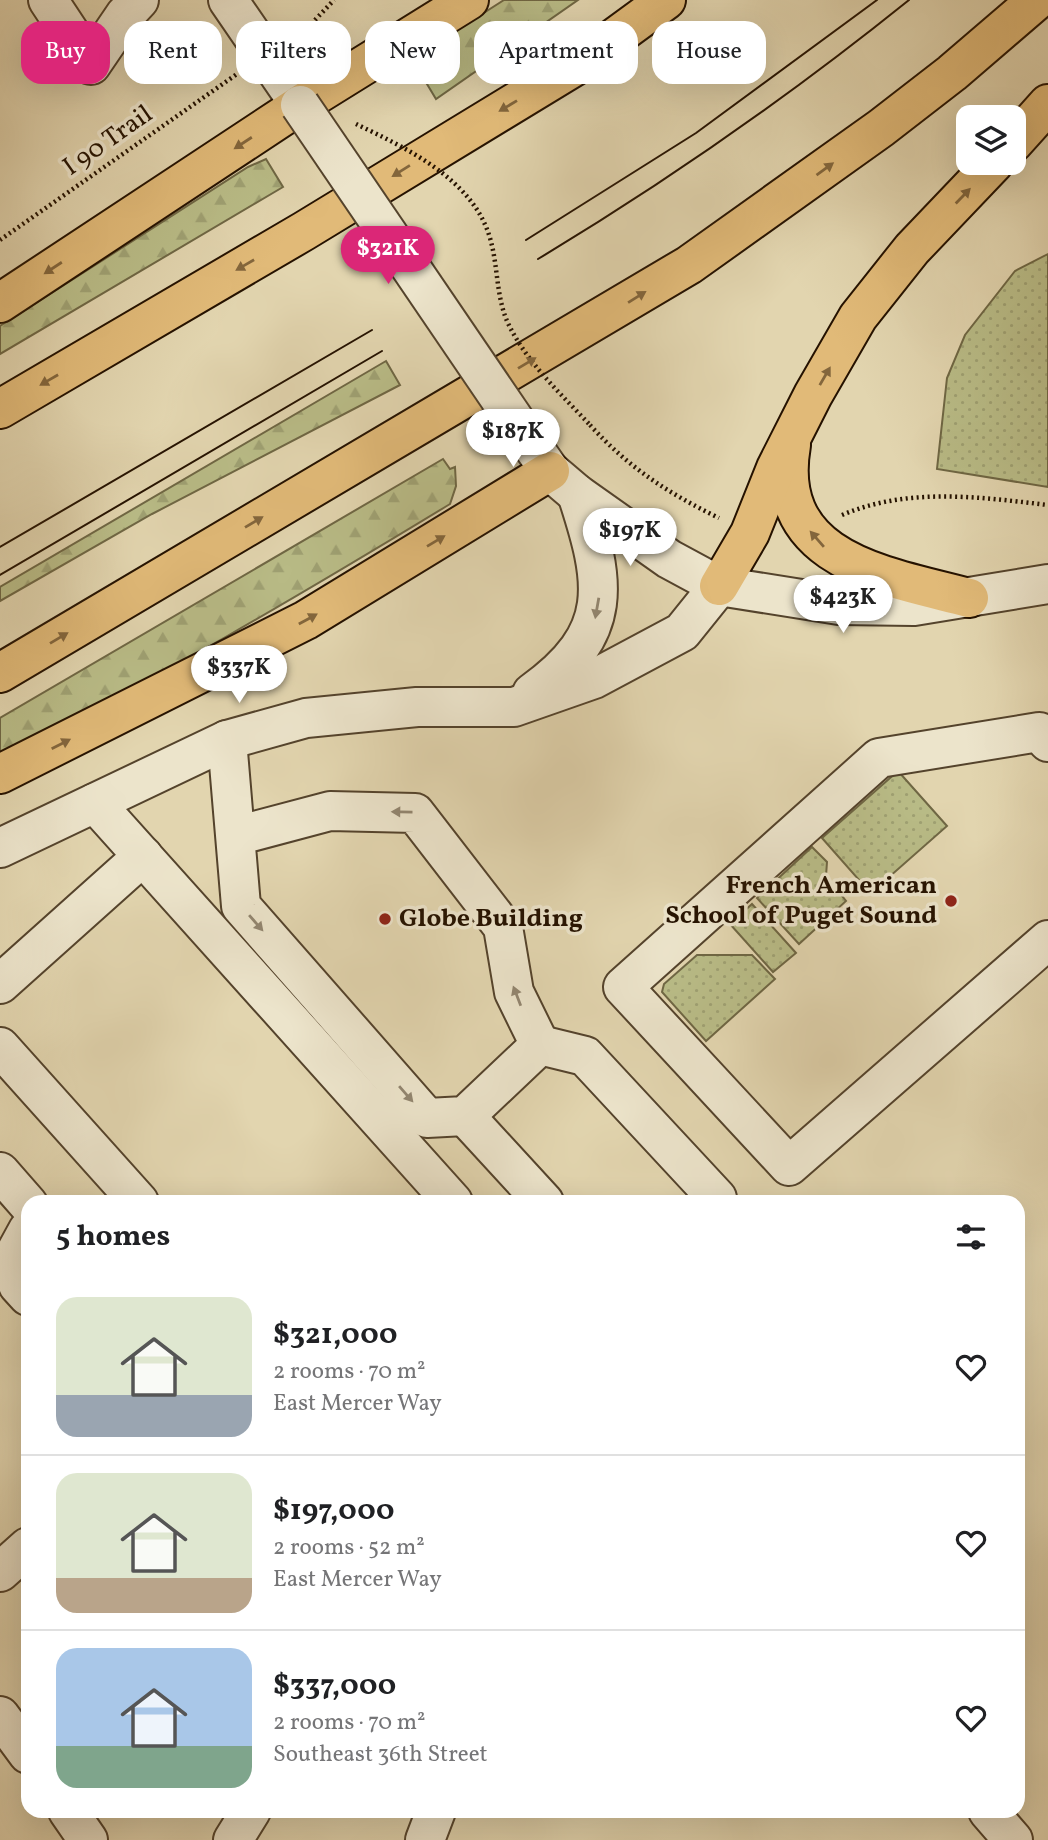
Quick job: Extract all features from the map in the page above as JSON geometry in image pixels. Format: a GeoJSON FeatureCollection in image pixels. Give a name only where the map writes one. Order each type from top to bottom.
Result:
{"type":"FeatureCollection","features":[{"type":"Feature","properties":{"kind":"highway"},"geometry":{"type":"LineString","coordinates":[[0,303],[300,105],[469,0]]}},
{"type":"Feature","properties":{"kind":"highway"},"geometry":{"type":"LineString","coordinates":[[0,409],[304,231],[580,63],[666,0]]}},
{"type":"Feature","properties":{"kind":"highway"},"geometry":{"type":"LineString","coordinates":[[0,673],[689,265],[891,120],[1037,0]]}},
{"type":"Feature","properties":{"kind":"highway"},"geometry":{"type":"LineString","coordinates":[[1026,129],[1048,104]]}},
{"type":"Feature","properties":{"kind":"highway"},"geometry":{"type":"LineString","coordinates":[[719,586],[750,533],[792,436],[858,317],[912,249],[983,175]]}},
{"type":"Feature","properties":{"kind":"highway"},"geometry":{"type":"LineString","coordinates":[[792,436],[788,462],[790,489],[799,514],[822,545],[856,567],[969,598]]}},
{"type":"Feature","properties":{"kind":"highway"},"geometry":{"type":"LineString","coordinates":[[0,774],[306,620],[563,483]]}},
{"type":"Feature","properties":{"kind":"street"},"geometry":{"type":"LineString","coordinates":[[48,0],[91,65],[125,15],[139,0]]}},
{"type":"Feature","properties":{"kind":"street"},"geometry":{"type":"LineString","coordinates":[[229,0],[524,434],[563,483],[594,547],[599,573],[596,617],[581,647],[563,670],[514,707]]}},
{"type":"Feature","properties":{"kind":"street"},"geometry":{"type":"LineString","coordinates":[[563,483],[669,559],[719,586],[839,605],[914,606],[1048,583]]}},
{"type":"Feature","properties":{"kind":"street"},"geometry":{"type":"LineString","coordinates":[[0,848],[227,740],[306,718],[417,707],[514,707],[594,679],[682,632],[719,586]]}},
{"type":"Feature","properties":{"kind":"street"},"geometry":{"type":"LineString","coordinates":[[1048,742],[1039,732],[878,758],[623,987],[789,1166],[1048,940]]}},
{"type":"Feature","properties":{"kind":"street"},"geometry":{"type":"LineString","coordinates":[[227,740],[241,906],[427,1118],[465,1116],[540,1045]]}},
{"type":"Feature","properties":{"kind":"street"},"geometry":{"type":"LineString","coordinates":[[95,803],[447,1195]]}},
{"type":"Feature","properties":{"kind":"street"},"geometry":{"type":"LineString","coordinates":[[236,836],[330,811],[415,813],[503,927],[514,992],[540,1045]]}},
{"type":"Feature","properties":{"kind":"street"},"geometry":{"type":"LineString","coordinates":[[0,984],[143,856]]}},
{"type":"Feature","properties":{"kind":"street"},"geometry":{"type":"LineString","coordinates":[[540,1045],[585,1056],[714,1195]]}},
{"type":"Feature","properties":{"kind":"street"},"geometry":{"type":"LineString","coordinates":[[0,1047],[133,1195]]}},
{"type":"Feature","properties":{"kind":"street"},"geometry":{"type":"LineString","coordinates":[[465,1116],[538,1195]]}},
{"type":"Feature","properties":{"kind":"street"},"geometry":{"type":"LineString","coordinates":[[0,1172],[21,1195]]}},
{"type":"Feature","properties":{"kind":"street"},"geometry":{"type":"LineString","coordinates":[[21,1244],[12,1261],[21,1288]]}},
{"type":"Feature","properties":{"kind":"street"},"geometry":{"type":"LineString","coordinates":[[0,1572],[21,1553]]}},
{"type":"Feature","properties":{"kind":"street"},"geometry":{"type":"LineString","coordinates":[[0,1716],[21,1744]]}},
{"type":"Feature","properties":{"kind":"street"},"geometry":{"type":"LineString","coordinates":[[233,1840],[247,1818]]}},
{"type":"Feature","properties":{"kind":"street"},"geometry":{"type":"LineString","coordinates":[[425,1840],[433,1818]]}},
{"type":"Feature","properties":{"kind":"street"},"geometry":{"type":"LineString","coordinates":[[994,1818],[1013,1840]]}},
{"type":"Feature","properties":{"kind":"path"},"geometry":{"type":"LineString","coordinates":[[314,21],[334,0]]}},
{"type":"Feature","properties":{"kind":"path","name":"I 90 Trail"},"geometry":{"type":"LineString","coordinates":[[0,240],[236,74]]}},
{"type":"Feature","properties":{"kind":"path"},"geometry":{"type":"LineString","coordinates":[[345,119],[422,159],[457,185],[487,227],[503,307],[515,335],[554,386],[619,457],[663,488],[727,521]]}},
{"type":"Feature","properties":{"kind":"path"},"geometry":{"type":"LineString","coordinates":[[836,517],[867,504],[893,498],[971,497],[1048,505]]}},
{"type":"Feature","properties":{"kind":"green space"},"geometry":{"type":"Polygon","coordinates":[[[504,0],[578,0],[548,21],[474,21],[474,73],[460,82],[460,28],[504,0]]]}},
{"type":"Feature","properties":{"kind":"green space"},"geometry":{"type":"Polygon","coordinates":[[[427,84],[458,84],[436,99],[427,84]]]}},
{"type":"Feature","properties":{"kind":"green space"},"geometry":{"type":"Polygon","coordinates":[[[266,159],[283,187],[0,354],[0,326],[248,167],[266,159]]]}},
{"type":"Feature","properties":{"kind":"green space"},"geometry":{"type":"Polygon","coordinates":[[[1048,254],[1048,487],[937,469],[947,378],[965,335],[1015,271],[1048,254]]]}},
{"type":"Feature","properties":{"kind":"green space"},"geometry":{"type":"Polygon","coordinates":[[[386,361],[400,385],[152,514],[0,601],[0,587],[386,361]]]}},
{"type":"Feature","properties":{"kind":"green space"},"geometry":{"type":"Polygon","coordinates":[[[443,459],[450,469],[455,467],[456,486],[450,504],[227,636],[0,759],[0,718],[443,459]]]}},
{"type":"Feature","properties":{"kind":"green space"},"geometry":{"type":"Polygon","coordinates":[[[898,771],[947,826],[880,885],[875,881],[866,888],[822,838],[898,771]]]}},
{"type":"Feature","properties":{"kind":"green space"},"geometry":{"type":"Polygon","coordinates":[[[812,847],[827,862],[826,876],[846,901],[799,944],[757,898],[812,847]]]}},
{"type":"Feature","properties":{"kind":"green space"},"geometry":{"type":"Polygon","coordinates":[[[752,904],[796,953],[773,972],[730,924],[752,904]]]}},
{"type":"Feature","properties":{"kind":"green space"},"geometry":{"type":"Polygon","coordinates":[[[697,955],[752,955],[775,979],[706,1041],[662,992],[664,984],[697,955]]]}},
{"type":"Feature","properties":{"kind":"tram line"},"geometry":{"type":"LineString","coordinates":[[526,240],[696,133],[877,0]]}},
{"type":"Feature","properties":{"kind":"tram line"},"geometry":{"type":"LineString","coordinates":[[538,259],[728,136],[820,70],[909,0]]}},
{"type":"Feature","properties":{"kind":"tram line"},"geometry":{"type":"LineString","coordinates":[[0,547],[372,330]]}},
{"type":"Feature","properties":{"kind":"tram line"},"geometry":{"type":"LineString","coordinates":[[0,575],[382,351]]}},
{"type":"Feature","properties":{"kind":"place","name":"French American School of Puget Sound"},"geometry":{"type":"Point","coordinates":[951,901]}},
{"type":"Feature","properties":{"kind":"place","name":"Globe Building"},"geometry":{"type":"Point","coordinates":[385,919]}}]}
